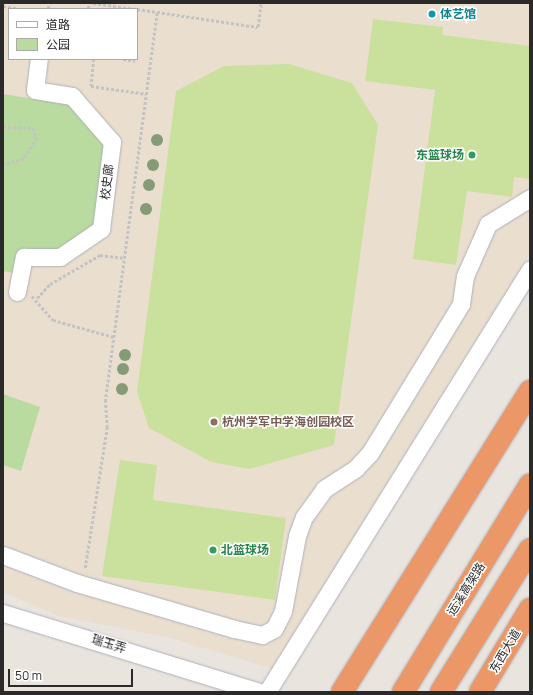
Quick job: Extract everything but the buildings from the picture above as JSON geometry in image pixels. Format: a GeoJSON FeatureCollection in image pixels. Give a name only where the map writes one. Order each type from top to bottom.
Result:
{"type":"FeatureCollection","features":[{"type":"Feature","properties":{"kind":"highway"},"geometry":{"type":"LineString","coordinates":[[342,692],[530,391]]}},
{"type":"Feature","properties":{"kind":"highway","name":"运溪高架路"},"geometry":{"type":"LineString","coordinates":[[402,692],[530,485]]}},
{"type":"Feature","properties":{"kind":"highway"},"geometry":{"type":"LineString","coordinates":[[441,692],[530,549]]}},
{"type":"Feature","properties":{"kind":"highway","name":"东西大道"},"geometry":{"type":"LineString","coordinates":[[480,692],[530,609]]}},
{"type":"Feature","properties":{"kind":"street","name":"校史廊"},"geometry":{"type":"LineString","coordinates":[[17,292],[24,258],[60,257],[101,229],[112,142],[72,96],[35,90],[39,60]]}},
{"type":"Feature","properties":{"kind":"street"},"geometry":{"type":"LineString","coordinates":[[3,555],[83,584],[248,632],[262,635],[274,629],[283,611],[297,536],[304,517],[324,489],[356,468],[370,453],[461,304],[465,276],[488,224],[530,198]]}},
{"type":"Feature","properties":{"kind":"street"},"geometry":{"type":"LineString","coordinates":[[267,692],[530,269]]}},
{"type":"Feature","properties":{"kind":"street","name":"瑞玉弄"},"geometry":{"type":"LineString","coordinates":[[3,613],[259,692]]}},
{"type":"Feature","properties":{"kind":"path"},"geometry":{"type":"LineString","coordinates":[[93,3],[129,8]]}},
{"type":"Feature","properties":{"kind":"path"},"geometry":{"type":"LineString","coordinates":[[138,9],[258,27],[261,3]]}},
{"type":"Feature","properties":{"kind":"path"},"geometry":{"type":"LineString","coordinates":[[3,6],[14,8]]}},
{"type":"Feature","properties":{"kind":"path"},"geometry":{"type":"LineString","coordinates":[[83,584],[107,428],[105,402],[156,12]]}},
{"type":"Feature","properties":{"kind":"path"},"geometry":{"type":"LineString","coordinates":[[94,60],[94,85],[146,94]]}},
{"type":"Feature","properties":{"kind":"path"},"geometry":{"type":"LineString","coordinates":[[128,60],[135,61]]}},
{"type":"Feature","properties":{"kind":"path"},"geometry":{"type":"LineString","coordinates":[[3,127],[34,128],[37,138],[24,159],[3,165]]}},
{"type":"Feature","properties":{"kind":"path"},"geometry":{"type":"LineString","coordinates":[[37,298],[50,284],[100,255],[123,258]]}},
{"type":"Feature","properties":{"kind":"path"},"geometry":{"type":"LineString","coordinates":[[17,292],[37,298],[53,320],[114,337]]}},
{"type":"Feature","properties":{"kind":"shaded area","name":"杭州学军中学海创园校区"},"geometry":{"type":"Polygon","coordinates":[[[3,3],[530,3],[530,253],[272,669],[171,638],[58,616],[3,592],[3,3]]]}},
{"type":"Feature","properties":{"kind":"green space","name":"东篮球场"},"geometry":{"type":"Polygon","coordinates":[[[373,19],[443,27],[442,35],[530,46],[530,179],[514,177],[512,197],[467,191],[456,265],[413,259],[435,90],[365,81],[373,19]]]}},
{"type":"Feature","properties":{"kind":"green space"},"geometry":{"type":"Polygon","coordinates":[[[289,64],[352,83],[378,125],[334,445],[250,469],[211,462],[149,428],[137,392],[176,91],[224,66],[289,64]]]}},
{"type":"Feature","properties":{"kind":"green space"},"geometry":{"type":"Polygon","coordinates":[[[3,94],[71,105],[108,147],[97,226],[58,254],[22,252],[18,274],[3,271],[3,94]]]}},
{"type":"Feature","properties":{"kind":"green space"},"geometry":{"type":"Polygon","coordinates":[[[3,394],[40,407],[21,471],[3,465],[3,394]]]}},
{"type":"Feature","properties":{"kind":"green space","name":"北篮球场"},"geometry":{"type":"Polygon","coordinates":[[[120,460],[157,465],[153,500],[286,518],[275,600],[102,576],[120,460]]]}},
{"type":"Feature","properties":{"kind":"place","name":"体艺馆"},"geometry":{"type":"Point","coordinates":[432,14]}},
{"type":"Feature","properties":{"kind":"place","name":"东篮球场"},"geometry":{"type":"Point","coordinates":[472,155]}},
{"type":"Feature","properties":{"kind":"place","name":"杭州学军中学海创园校区"},"geometry":{"type":"Point","coordinates":[214,422]}},
{"type":"Feature","properties":{"kind":"place","name":"北篮球场"},"geometry":{"type":"Point","coordinates":[213,550]}}]}
